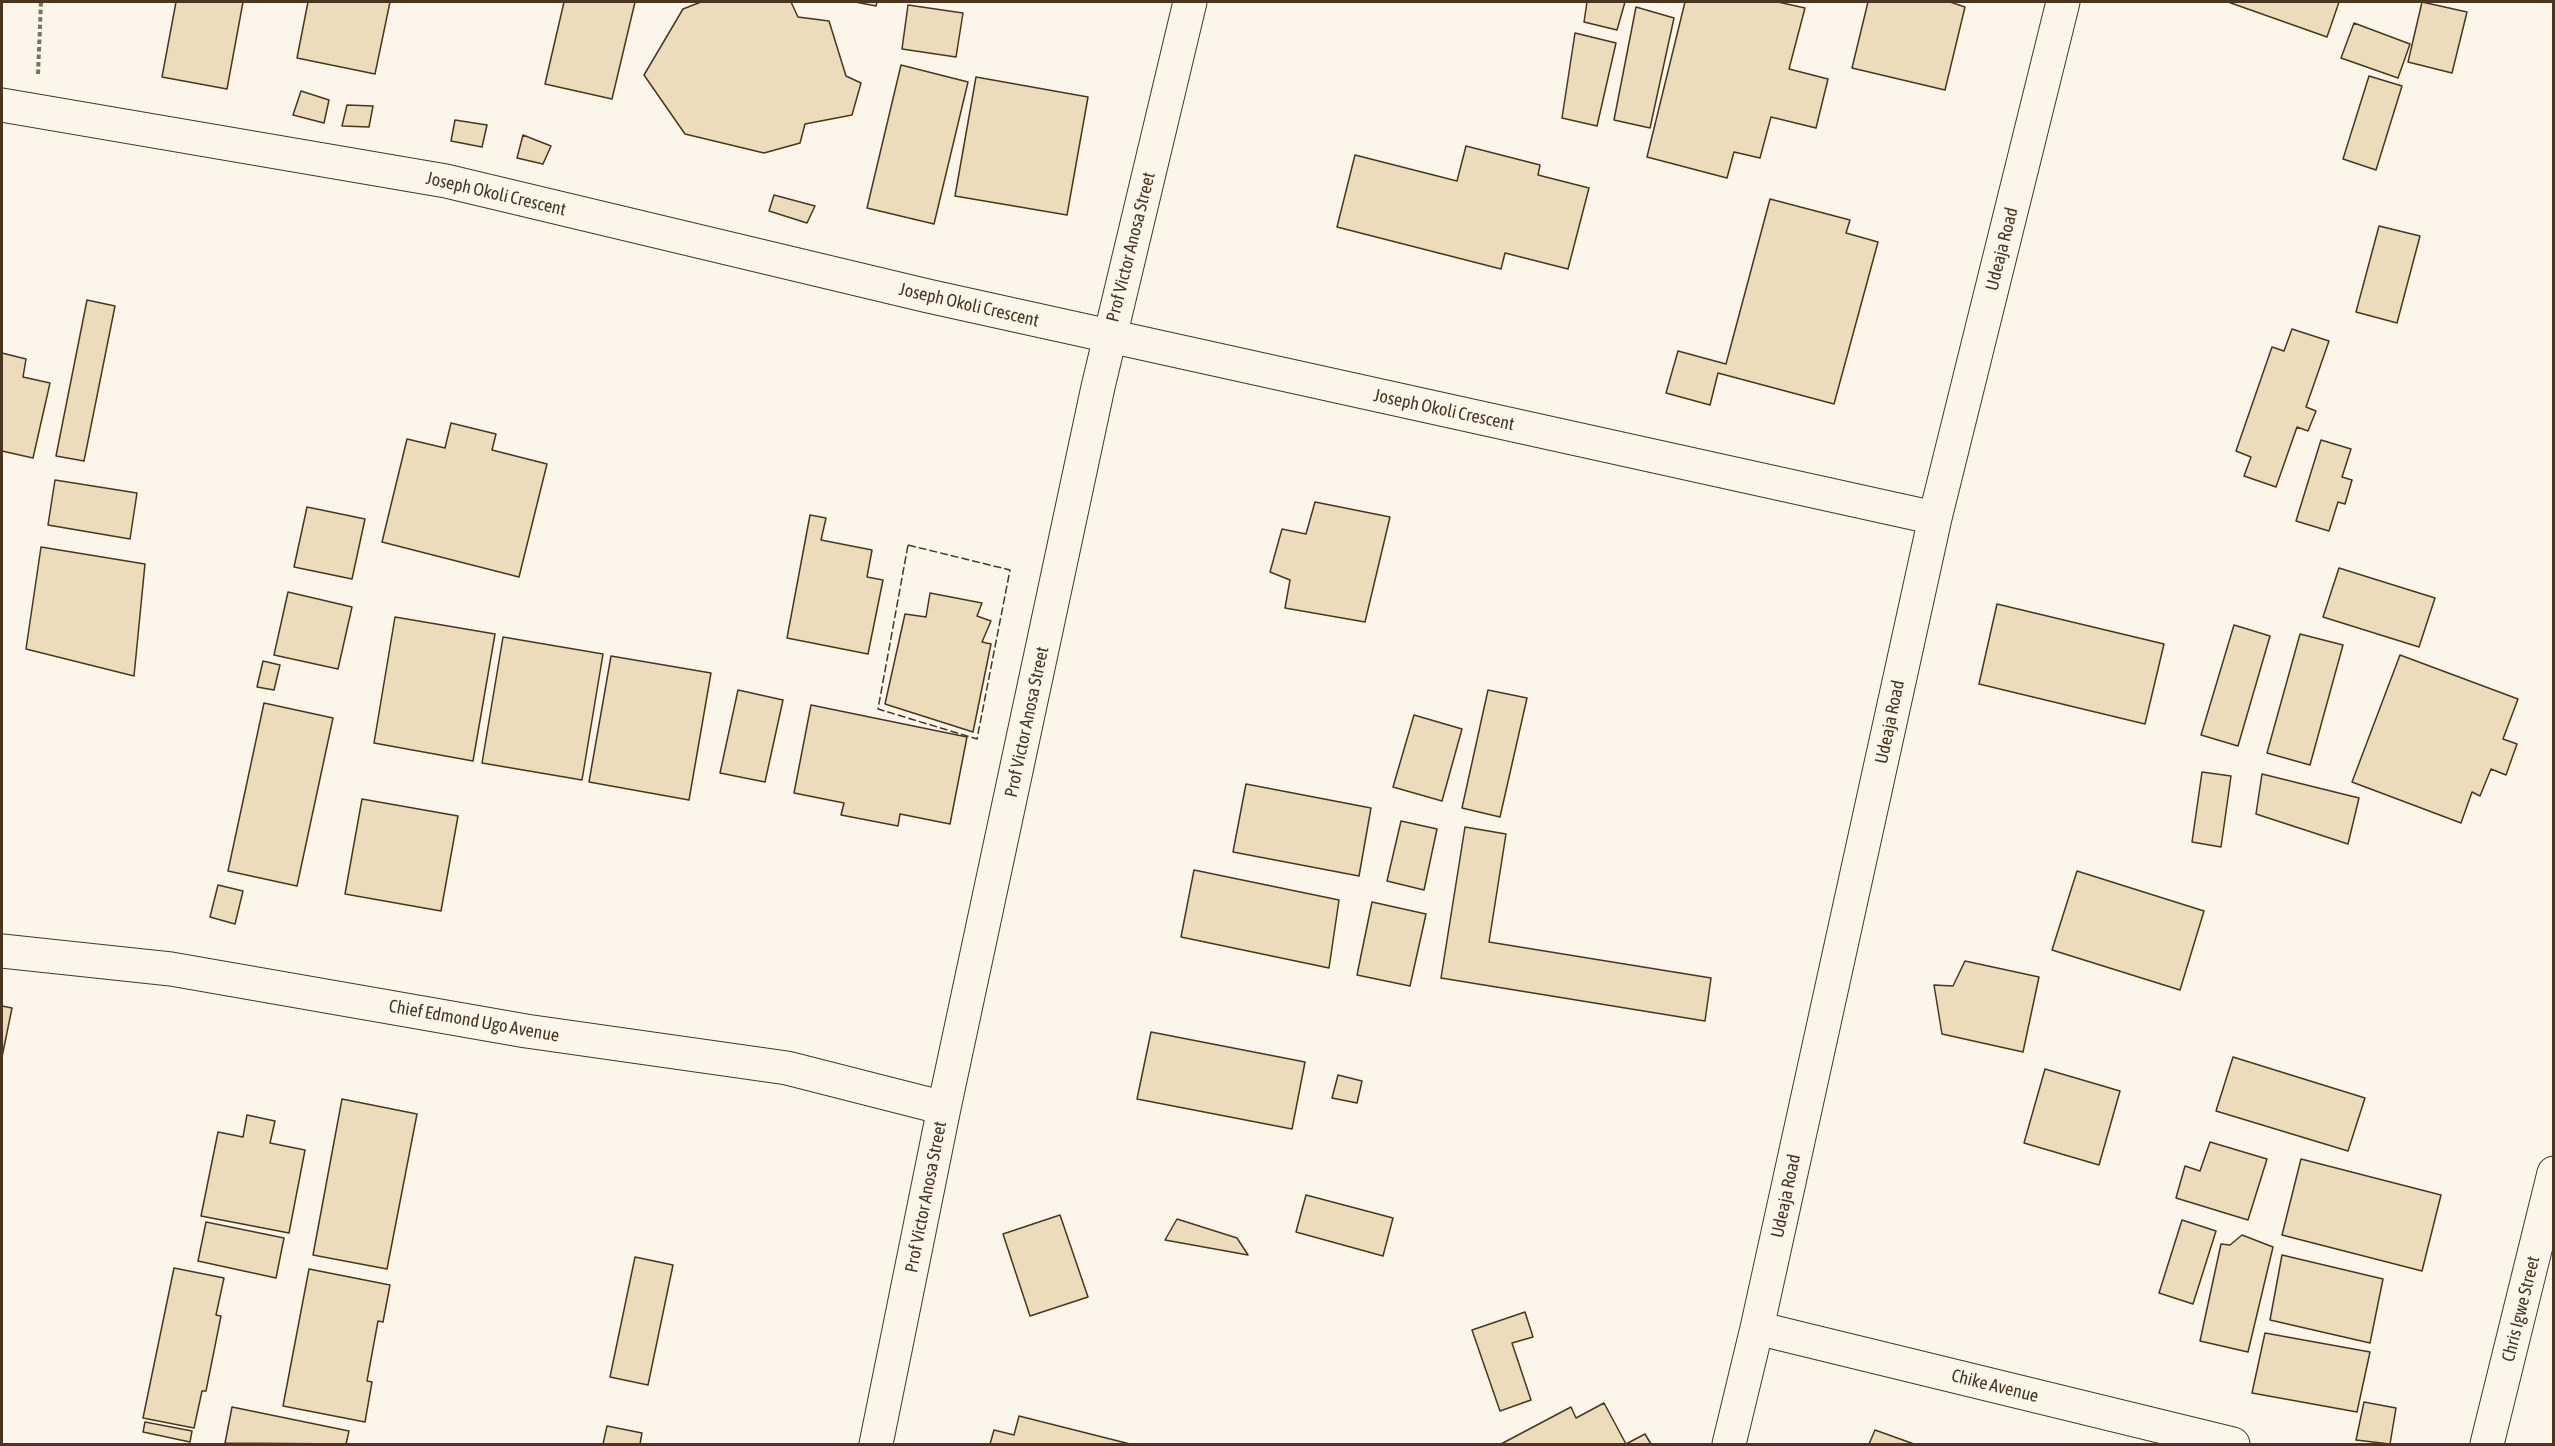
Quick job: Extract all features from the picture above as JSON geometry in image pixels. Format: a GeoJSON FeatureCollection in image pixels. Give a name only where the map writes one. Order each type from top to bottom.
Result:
{"type":"FeatureCollection","features":[{"type":"Feature","properties":{"kind":"street","name":"Prof Victor Anosa Street"},"geometry":{"type":"LineString","coordinates":[[876,1444],[944,1108],[1110,336],[1190,2]]}},
{"type":"Feature","properties":{"kind":"street","name":"Udeaja Road"},"geometry":{"type":"LineString","coordinates":[[1729,1444],[1757,1328],[1935,518],[2063,2]]}},
{"type":"Feature","properties":{"kind":"street","name":"Joseph Okoli Crescent"},"geometry":{"type":"LineString","coordinates":[[2,105],[446,181],[1110,336],[1935,518]]}},
{"type":"Feature","properties":{"kind":"street","name":"Chief Edmond Ugo Avenue"},"geometry":{"type":"LineString","coordinates":[[2,951],[171,969],[526,1031],[787,1068],[944,1108]]}},
{"type":"Feature","properties":{"kind":"street","name":"Chris Igwe Street"},"geometry":{"type":"LineString","coordinates":[[2487,1444],[2553,1173]]}},
{"type":"Feature","properties":{"kind":"street","name":"Chike Avenue"},"geometry":{"type":"LineString","coordinates":[[1757,1328],[2233,1444]]}},
{"type":"Feature","properties":{"kind":"path"},"geometry":{"type":"LineString","coordinates":[[35,111],[41,2]]}},
{"type":"Feature","properties":{"kind":"building"},"geometry":{"type":"Polygon","coordinates":[[[176,2],[243,2],[227,89],[162,77],[176,2]]]}},
{"type":"Feature","properties":{"kind":"building"},"geometry":{"type":"Polygon","coordinates":[[[308,2],[390,2],[375,74],[297,58],[308,2]]]}},
{"type":"Feature","properties":{"kind":"building"},"geometry":{"type":"Polygon","coordinates":[[[564,2],[635,2],[612,99],[545,84],[564,2]]]}},
{"type":"Feature","properties":{"kind":"building"},"geometry":{"type":"Polygon","coordinates":[[[701,2],[791,2],[798,17],[829,21],[846,76],[861,83],[852,115],[805,124],[800,143],[764,153],[685,134],[644,75],[683,9],[701,2]]]}},
{"type":"Feature","properties":{"kind":"building"},"geometry":{"type":"Polygon","coordinates":[[[855,2],[877,2],[876,6],[855,2]]]}},
{"type":"Feature","properties":{"kind":"building"},"geometry":{"type":"Polygon","coordinates":[[[1587,2],[1625,2],[1617,30],[1584,22],[1587,2]]]}},
{"type":"Feature","properties":{"kind":"building"},"geometry":{"type":"Polygon","coordinates":[[[1685,2],[1778,2],[1805,8],[1789,69],[1828,79],[1816,128],[1771,117],[1760,158],[1734,152],[1727,178],[1647,157],[1685,2]]]}},
{"type":"Feature","properties":{"kind":"building"},"geometry":{"type":"Polygon","coordinates":[[[1868,2],[1950,2],[1965,7],[1945,90],[1852,68],[1868,2]]]}},
{"type":"Feature","properties":{"kind":"building"},"geometry":{"type":"Polygon","coordinates":[[[2228,2],[2339,2],[2327,37],[2228,2]]]}},
{"type":"Feature","properties":{"kind":"building"},"geometry":{"type":"Polygon","coordinates":[[[2422,2],[2467,12],[2452,73],[2408,62],[2422,2]]]}},
{"type":"Feature","properties":{"kind":"building"},"geometry":{"type":"Polygon","coordinates":[[[908,5],[963,13],[956,57],[902,49],[908,5]]]}},
{"type":"Feature","properties":{"kind":"building"},"geometry":{"type":"Polygon","coordinates":[[[1636,7],[1674,18],[1650,128],[1614,120],[1636,7]]]}},
{"type":"Feature","properties":{"kind":"building"},"geometry":{"type":"Polygon","coordinates":[[[2354,23],[2410,44],[2398,78],[2341,58],[2354,23]]]}},
{"type":"Feature","properties":{"kind":"building"},"geometry":{"type":"Polygon","coordinates":[[[1575,33],[1616,43],[1597,126],[1562,118],[1575,33]]]}},
{"type":"Feature","properties":{"kind":"building"},"geometry":{"type":"Polygon","coordinates":[[[901,65],[968,82],[934,224],[867,208],[901,65]]]}},
{"type":"Feature","properties":{"kind":"building"},"geometry":{"type":"Polygon","coordinates":[[[2369,76],[2402,86],[2376,170],[2343,159],[2369,76]]]}},
{"type":"Feature","properties":{"kind":"building"},"geometry":{"type":"Polygon","coordinates":[[[976,77],[1088,97],[1067,215],[955,196],[976,77]]]}},
{"type":"Feature","properties":{"kind":"building"},"geometry":{"type":"Polygon","coordinates":[[[301,91],[329,100],[324,123],[293,115],[301,91]]]}},
{"type":"Feature","properties":{"kind":"building"},"geometry":{"type":"Polygon","coordinates":[[[347,105],[373,106],[369,127],[342,126],[347,105]]]}},
{"type":"Feature","properties":{"kind":"building"},"geometry":{"type":"Polygon","coordinates":[[[455,120],[487,125],[482,147],[451,141],[455,120]]]}},
{"type":"Feature","properties":{"kind":"building"},"geometry":{"type":"Polygon","coordinates":[[[523,135],[551,146],[543,164],[517,158],[523,135]]]}},
{"type":"Feature","properties":{"kind":"building"},"geometry":{"type":"Polygon","coordinates":[[[1466,146],[1540,165],[1538,175],[1589,188],[1568,269],[1505,253],[1501,269],[1337,227],[1355,155],[1457,181],[1466,146]]]}},
{"type":"Feature","properties":{"kind":"building"},"geometry":{"type":"Polygon","coordinates":[[[774,195],[815,206],[807,223],[769,211],[774,195]]]}},
{"type":"Feature","properties":{"kind":"building"},"geometry":{"type":"Polygon","coordinates":[[[1770,199],[1850,220],[1846,233],[1878,242],[1834,404],[1718,373],[1710,405],[1666,393],[1678,351],[1726,364],[1770,199]]]}},
{"type":"Feature","properties":{"kind":"building"},"geometry":{"type":"Polygon","coordinates":[[[2379,226],[2420,236],[2397,323],[2356,312],[2379,226]]]}},
{"type":"Feature","properties":{"kind":"building"},"geometry":{"type":"Polygon","coordinates":[[[87,300],[115,306],[84,461],[56,456],[87,300]]]}},
{"type":"Feature","properties":{"kind":"building"},"geometry":{"type":"Polygon","coordinates":[[[2292,329],[2329,341],[2306,407],[2316,411],[2308,431],[2297,427],[2276,487],[2244,476],[2251,457],[2236,451],[2272,347],[2284,351],[2292,329]]]}},
{"type":"Feature","properties":{"kind":"building"},"geometry":{"type":"Polygon","coordinates":[[[2,353],[26,359],[23,377],[50,383],[33,458],[2,451],[2,353]]]}},
{"type":"Feature","properties":{"kind":"building"},"geometry":{"type":"Polygon","coordinates":[[[451,423],[496,434],[492,450],[547,464],[519,577],[382,542],[407,439],[445,448],[451,423]]]}},
{"type":"Feature","properties":{"kind":"building"},"geometry":{"type":"Polygon","coordinates":[[[2321,440],[2351,449],[2342,477],[2352,480],[2345,504],[2338,502],[2329,531],[2296,521],[2321,440]]]}},
{"type":"Feature","properties":{"kind":"building"},"geometry":{"type":"Polygon","coordinates":[[[55,480],[137,493],[130,539],[48,525],[55,480]]]}},
{"type":"Feature","properties":{"kind":"building"},"geometry":{"type":"Polygon","coordinates":[[[1315,502],[1390,517],[1365,622],[1285,608],[1290,580],[1270,572],[1282,529],[1306,534],[1315,502]]]}},
{"type":"Feature","properties":{"kind":"building"},"geometry":{"type":"Polygon","coordinates":[[[307,507],[365,519],[352,579],[294,567],[307,507]]]}},
{"type":"Feature","properties":{"kind":"building"},"geometry":{"type":"Polygon","coordinates":[[[810,515],[826,518],[821,540],[872,550],[867,577],[883,580],[868,654],[787,638],[810,515]]]}},
{"type":"Feature","properties":{"kind":"building"},"geometry":{"type":"Polygon","coordinates":[[[41,547],[145,564],[134,676],[26,649],[41,547]]]}},
{"type":"Feature","properties":{"kind":"building"},"geometry":{"type":"Polygon","coordinates":[[[2339,568],[2435,598],[2419,647],[2323,617],[2339,568]]]}},
{"type":"Feature","properties":{"kind":"building"},"geometry":{"type":"Polygon","coordinates":[[[288,592],[352,607],[338,669],[274,655],[288,592]]]}},
{"type":"Feature","properties":{"kind":"building"},"geometry":{"type":"Polygon","coordinates":[[[930,593],[982,603],[977,616],[991,621],[982,642],[991,644],[973,732],[885,704],[905,614],[926,617],[930,593]]]}},
{"type":"Feature","properties":{"kind":"building"},"geometry":{"type":"Polygon","coordinates":[[[1997,604],[2164,644],[2145,724],[1979,684],[1997,604]]]}},
{"type":"Feature","properties":{"kind":"building"},"geometry":{"type":"Polygon","coordinates":[[[395,617],[495,634],[473,761],[374,743],[395,617]]]}},
{"type":"Feature","properties":{"kind":"building"},"geometry":{"type":"Polygon","coordinates":[[[2234,625],[2270,636],[2238,746],[2201,735],[2234,625]]]}},
{"type":"Feature","properties":{"kind":"building"},"geometry":{"type":"Polygon","coordinates":[[[2300,634],[2343,645],[2310,765],[2267,753],[2300,634]]]}},
{"type":"Feature","properties":{"kind":"building"},"geometry":{"type":"Polygon","coordinates":[[[503,637],[603,654],[582,780],[482,763],[503,637]]]}},
{"type":"Feature","properties":{"kind":"building"},"geometry":{"type":"Polygon","coordinates":[[[2400,655],[2518,699],[2503,739],[2517,744],[2506,775],[2491,769],[2480,796],[2472,792],[2461,823],[2352,782],[2400,655]]]}},
{"type":"Feature","properties":{"kind":"building"},"geometry":{"type":"Polygon","coordinates":[[[611,656],[711,673],[689,800],[589,782],[611,656]]]}},
{"type":"Feature","properties":{"kind":"building"},"geometry":{"type":"Polygon","coordinates":[[[263,661],[280,665],[274,690],[257,687],[263,661]]]}},
{"type":"Feature","properties":{"kind":"building"},"geometry":{"type":"Polygon","coordinates":[[[738,690],[783,700],[765,782],[720,773],[738,690]]]}},
{"type":"Feature","properties":{"kind":"building"},"geometry":{"type":"Polygon","coordinates":[[[1488,690],[1527,698],[1500,817],[1462,808],[1488,690]]]}},
{"type":"Feature","properties":{"kind":"building"},"geometry":{"type":"Polygon","coordinates":[[[264,703],[333,718],[297,886],[228,871],[264,703]]]}},
{"type":"Feature","properties":{"kind":"building"},"geometry":{"type":"Polygon","coordinates":[[[811,705],[967,737],[950,824],[900,814],[898,826],[841,815],[844,803],[794,793],[811,705]]]}},
{"type":"Feature","properties":{"kind":"building"},"geometry":{"type":"Polygon","coordinates":[[[1414,715],[1462,729],[1442,801],[1393,787],[1414,715]]]}},
{"type":"Feature","properties":{"kind":"building"},"geometry":{"type":"Polygon","coordinates":[[[2202,772],[2231,776],[2221,847],[2192,842],[2202,772]]]}},
{"type":"Feature","properties":{"kind":"building"},"geometry":{"type":"Polygon","coordinates":[[[2262,774],[2359,798],[2348,844],[2256,814],[2262,774]]]}},
{"type":"Feature","properties":{"kind":"building"},"geometry":{"type":"Polygon","coordinates":[[[1246,784],[1371,808],[1359,876],[1233,852],[1246,784]]]}},
{"type":"Feature","properties":{"kind":"building"},"geometry":{"type":"Polygon","coordinates":[[[362,799],[458,816],[441,911],[345,894],[362,799]]]}},
{"type":"Feature","properties":{"kind":"building"},"geometry":{"type":"Polygon","coordinates":[[[1401,821],[1437,829],[1424,890],[1387,881],[1401,821]]]}},
{"type":"Feature","properties":{"kind":"building"},"geometry":{"type":"Polygon","coordinates":[[[1465,827],[1506,834],[1489,942],[1711,978],[1705,1021],[1441,978],[1465,827]]]}},
{"type":"Feature","properties":{"kind":"building"},"geometry":{"type":"Polygon","coordinates":[[[1194,870],[1339,900],[1329,968],[1181,937],[1194,870]]]}},
{"type":"Feature","properties":{"kind":"building"},"geometry":{"type":"Polygon","coordinates":[[[2077,871],[2204,911],[2180,990],[2052,950],[2077,871]]]}},
{"type":"Feature","properties":{"kind":"building"},"geometry":{"type":"Polygon","coordinates":[[[218,885],[243,891],[235,924],[210,917],[218,885]]]}},
{"type":"Feature","properties":{"kind":"building"},"geometry":{"type":"Polygon","coordinates":[[[1372,902],[1426,914],[1410,986],[1357,975],[1372,902]]]}},
{"type":"Feature","properties":{"kind":"building"},"geometry":{"type":"Polygon","coordinates":[[[1965,961],[2039,977],[2023,1052],[1942,1034],[1934,985],[1953,986],[1965,961]]]}},
{"type":"Feature","properties":{"kind":"building"},"geometry":{"type":"Polygon","coordinates":[[[2,1006],[12,1008],[2,1057],[2,1006]]]}},
{"type":"Feature","properties":{"kind":"building"},"geometry":{"type":"Polygon","coordinates":[[[1151,1032],[1305,1062],[1292,1129],[1137,1099],[1151,1032]]]}},
{"type":"Feature","properties":{"kind":"building"},"geometry":{"type":"Polygon","coordinates":[[[2233,1057],[2365,1098],[2348,1151],[2216,1111],[2233,1057]]]}},
{"type":"Feature","properties":{"kind":"building"},"geometry":{"type":"Polygon","coordinates":[[[2045,1069],[2120,1091],[2099,1165],[2024,1143],[2045,1069]]]}},
{"type":"Feature","properties":{"kind":"building"},"geometry":{"type":"Polygon","coordinates":[[[1338,1075],[1362,1081],[1357,1103],[1332,1098],[1338,1075]]]}},
{"type":"Feature","properties":{"kind":"building"},"geometry":{"type":"Polygon","coordinates":[[[342,1099],[417,1114],[387,1269],[313,1255],[342,1099]]]}},
{"type":"Feature","properties":{"kind":"building"},"geometry":{"type":"Polygon","coordinates":[[[247,1115],[275,1121],[270,1143],[305,1150],[289,1233],[201,1216],[218,1132],[243,1137],[247,1115]]]}},
{"type":"Feature","properties":{"kind":"building"},"geometry":{"type":"Polygon","coordinates":[[[2210,1142],[2267,1159],[2248,1220],[2176,1198],[2185,1166],[2200,1171],[2210,1142]]]}},
{"type":"Feature","properties":{"kind":"building"},"geometry":{"type":"Polygon","coordinates":[[[2301,1159],[2441,1195],[2422,1271],[2282,1235],[2301,1159]]]}},
{"type":"Feature","properties":{"kind":"building"},"geometry":{"type":"Polygon","coordinates":[[[1306,1195],[1393,1218],[1383,1256],[1296,1232],[1306,1195]]]}},
{"type":"Feature","properties":{"kind":"building"},"geometry":{"type":"Polygon","coordinates":[[[1060,1215],[1088,1297],[1030,1316],[1003,1234],[1060,1215]]]}},
{"type":"Feature","properties":{"kind":"building"},"geometry":{"type":"Polygon","coordinates":[[[1177,1219],[1237,1238],[1248,1255],[1165,1240],[1177,1219]]]}},
{"type":"Feature","properties":{"kind":"building"},"geometry":{"type":"Polygon","coordinates":[[[2182,1220],[2216,1231],[2193,1304],[2159,1293],[2182,1220]]]}},
{"type":"Feature","properties":{"kind":"building"},"geometry":{"type":"Polygon","coordinates":[[[206,1222],[284,1238],[276,1278],[198,1261],[206,1222]]]}},
{"type":"Feature","properties":{"kind":"building"},"geometry":{"type":"Polygon","coordinates":[[[2242,1235],[2273,1247],[2248,1352],[2200,1341],[2221,1244],[2230,1245],[2242,1235]]]}},
{"type":"Feature","properties":{"kind":"building"},"geometry":{"type":"Polygon","coordinates":[[[2282,1255],[2383,1279],[2370,1343],[2270,1320],[2282,1255]]]}},
{"type":"Feature","properties":{"kind":"building"},"geometry":{"type":"Polygon","coordinates":[[[635,1257],[673,1265],[648,1385],[610,1377],[635,1257]]]}},
{"type":"Feature","properties":{"kind":"building"},"geometry":{"type":"Polygon","coordinates":[[[174,1268],[224,1278],[216,1315],[221,1316],[206,1391],[202,1391],[194,1428],[143,1418],[174,1268]]]}},
{"type":"Feature","properties":{"kind":"building"},"geometry":{"type":"Polygon","coordinates":[[[309,1269],[390,1285],[383,1322],[378,1321],[367,1381],[372,1382],[365,1422],[283,1406],[309,1269]]]}},
{"type":"Feature","properties":{"kind":"building"},"geometry":{"type":"Polygon","coordinates":[[[1525,1312],[1533,1337],[1512,1343],[1531,1400],[1500,1411],[1472,1330],[1525,1312]]]}},
{"type":"Feature","properties":{"kind":"building"},"geometry":{"type":"Polygon","coordinates":[[[2265,1333],[2370,1352],[2357,1412],[2252,1393],[2265,1333]]]}},
{"type":"Feature","properties":{"kind":"building"},"geometry":{"type":"Polygon","coordinates":[[[2364,1402],[2396,1408],[2390,1444],[2356,1440],[2364,1402]]]}},
{"type":"Feature","properties":{"kind":"building"},"geometry":{"type":"Polygon","coordinates":[[[1604,1403],[1626,1444],[1501,1444],[1571,1407],[1576,1418],[1604,1403]]]}},
{"type":"Feature","properties":{"kind":"building"},"geometry":{"type":"Polygon","coordinates":[[[232,1407],[349,1431],[346,1444],[225,1443],[232,1407]]]}},
{"type":"Feature","properties":{"kind":"building"},"geometry":{"type":"Polygon","coordinates":[[[1019,1416],[1130,1444],[990,1444],[994,1430],[1014,1435],[1019,1416]]]}},
{"type":"Feature","properties":{"kind":"building"},"geometry":{"type":"Polygon","coordinates":[[[145,1422],[192,1431],[190,1442],[143,1432],[145,1422]]]}},
{"type":"Feature","properties":{"kind":"building"},"geometry":{"type":"Polygon","coordinates":[[[607,1426],[642,1433],[640,1444],[603,1444],[607,1426]]]}},
{"type":"Feature","properties":{"kind":"building"},"geometry":{"type":"Polygon","coordinates":[[[1875,1430],[1914,1444],[1869,1444],[1875,1430]]]}},
{"type":"Feature","properties":{"kind":"building"},"geometry":{"type":"Polygon","coordinates":[[[1645,1434],[1651,1444],[1626,1444],[1645,1434]]]}},
{"type":"Feature","properties":{"kind":"fence"},"geometry":{"type":"LineString","coordinates":[[908,545],[1010,570],[977,739],[878,709],[908,545]]}}]}
